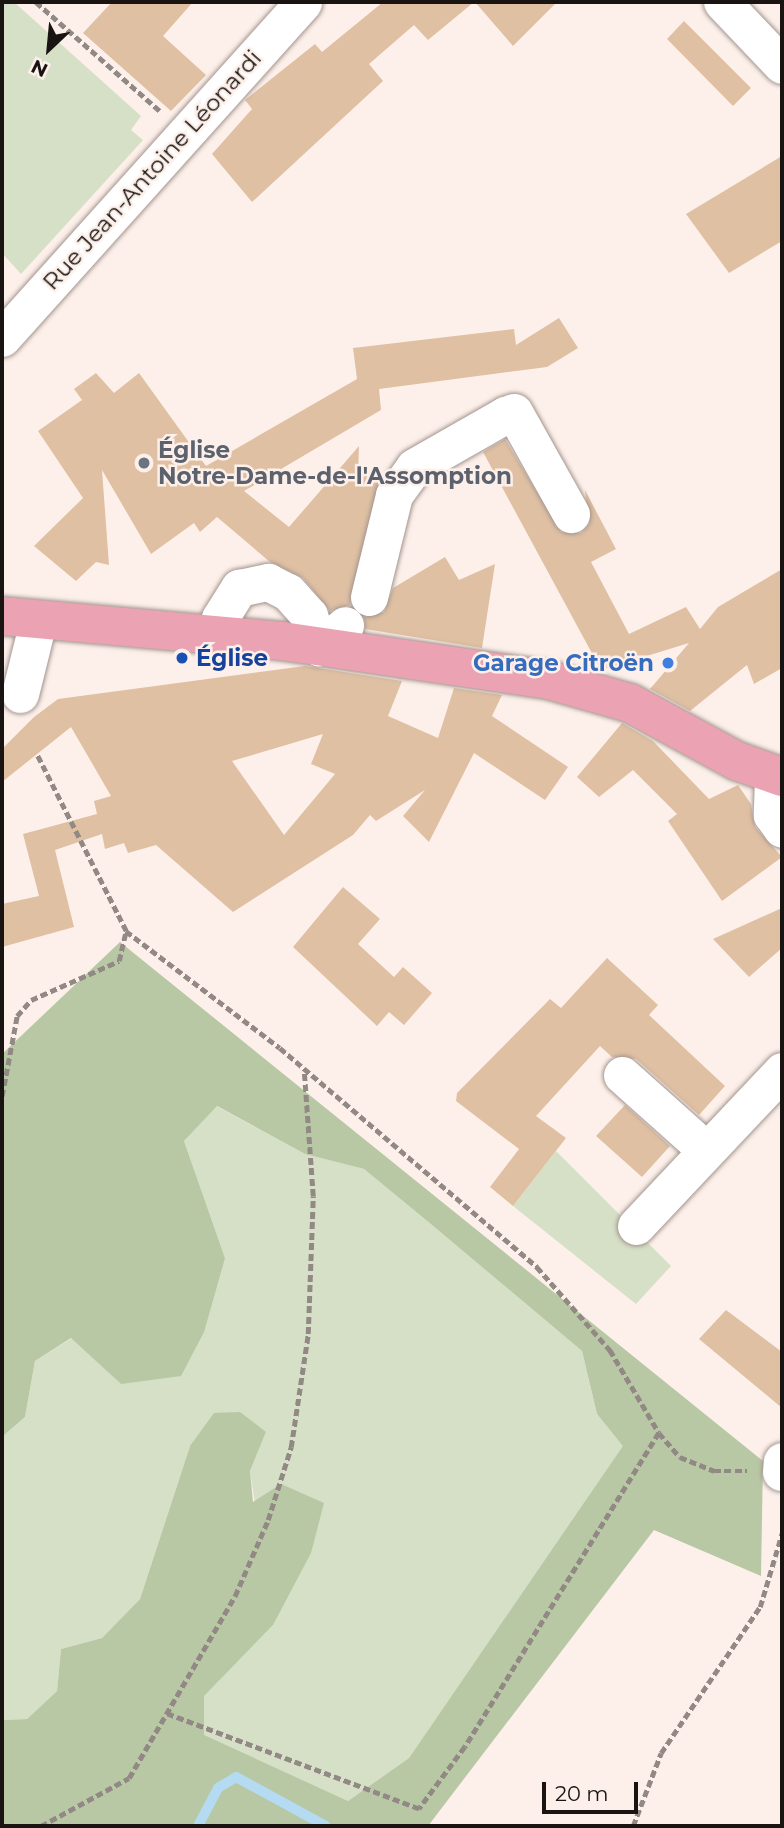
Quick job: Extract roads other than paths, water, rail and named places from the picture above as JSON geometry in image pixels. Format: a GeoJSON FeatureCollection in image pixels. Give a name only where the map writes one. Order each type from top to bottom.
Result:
{"type":"FeatureCollection","features":[{"type":"Feature","properties":{"kind":"main road"},"geometry":{"type":"LineString","coordinates":[[20,618],[282,641],[332,636],[590,689],[778,778]]}},
{"type":"Feature","properties":{"kind":"street","name":"Rue Jean-Antoine Léonardi"},"geometry":{"type":"LineString","coordinates":[[2,338],[303,2]]}},
{"type":"Feature","properties":{"kind":"street"},"geometry":{"type":"LineString","coordinates":[[722,2],[782,65]]}},
{"type":"Feature","properties":{"kind":"street"},"geometry":{"type":"LineString","coordinates":[[369,597],[394,495],[414,467],[505,415],[514,412],[571,514]]}},
{"type":"Feature","properties":{"kind":"street"},"geometry":{"type":"LineString","coordinates":[[219,636],[220,618],[239,588],[268,582],[288,592],[332,636]]}},
{"type":"Feature","properties":{"kind":"street"},"geometry":{"type":"LineString","coordinates":[[20,618],[20,694]]}},
{"type":"Feature","properties":{"kind":"street"},"geometry":{"type":"LineString","coordinates":[[778,778],[772,815],[782,829]]}},
{"type":"Feature","properties":{"kind":"street"},"geometry":{"type":"LineString","coordinates":[[636,1226],[782,1070]]}},
{"type":"Feature","properties":{"kind":"street"},"geometry":{"type":"LineString","coordinates":[[622,1075],[706,1150]]}},
{"type":"Feature","properties":{"kind":"waterway"},"geometry":{"type":"LineString","coordinates":[[198,1826],[218,1788],[236,1777],[326,1826]]}},
{"type":"Feature","properties":{"kind":"place","name":"Église Notre-Dame-de-l'Assomption"},"geometry":{"type":"Point","coordinates":[144,463]}},
{"type":"Feature","properties":{"kind":"place","name":"Église"},"geometry":{"type":"Point","coordinates":[182,658]}},
{"type":"Feature","properties":{"kind":"place","name":"Garage Citroën"},"geometry":{"type":"Point","coordinates":[668,663]}}]}
